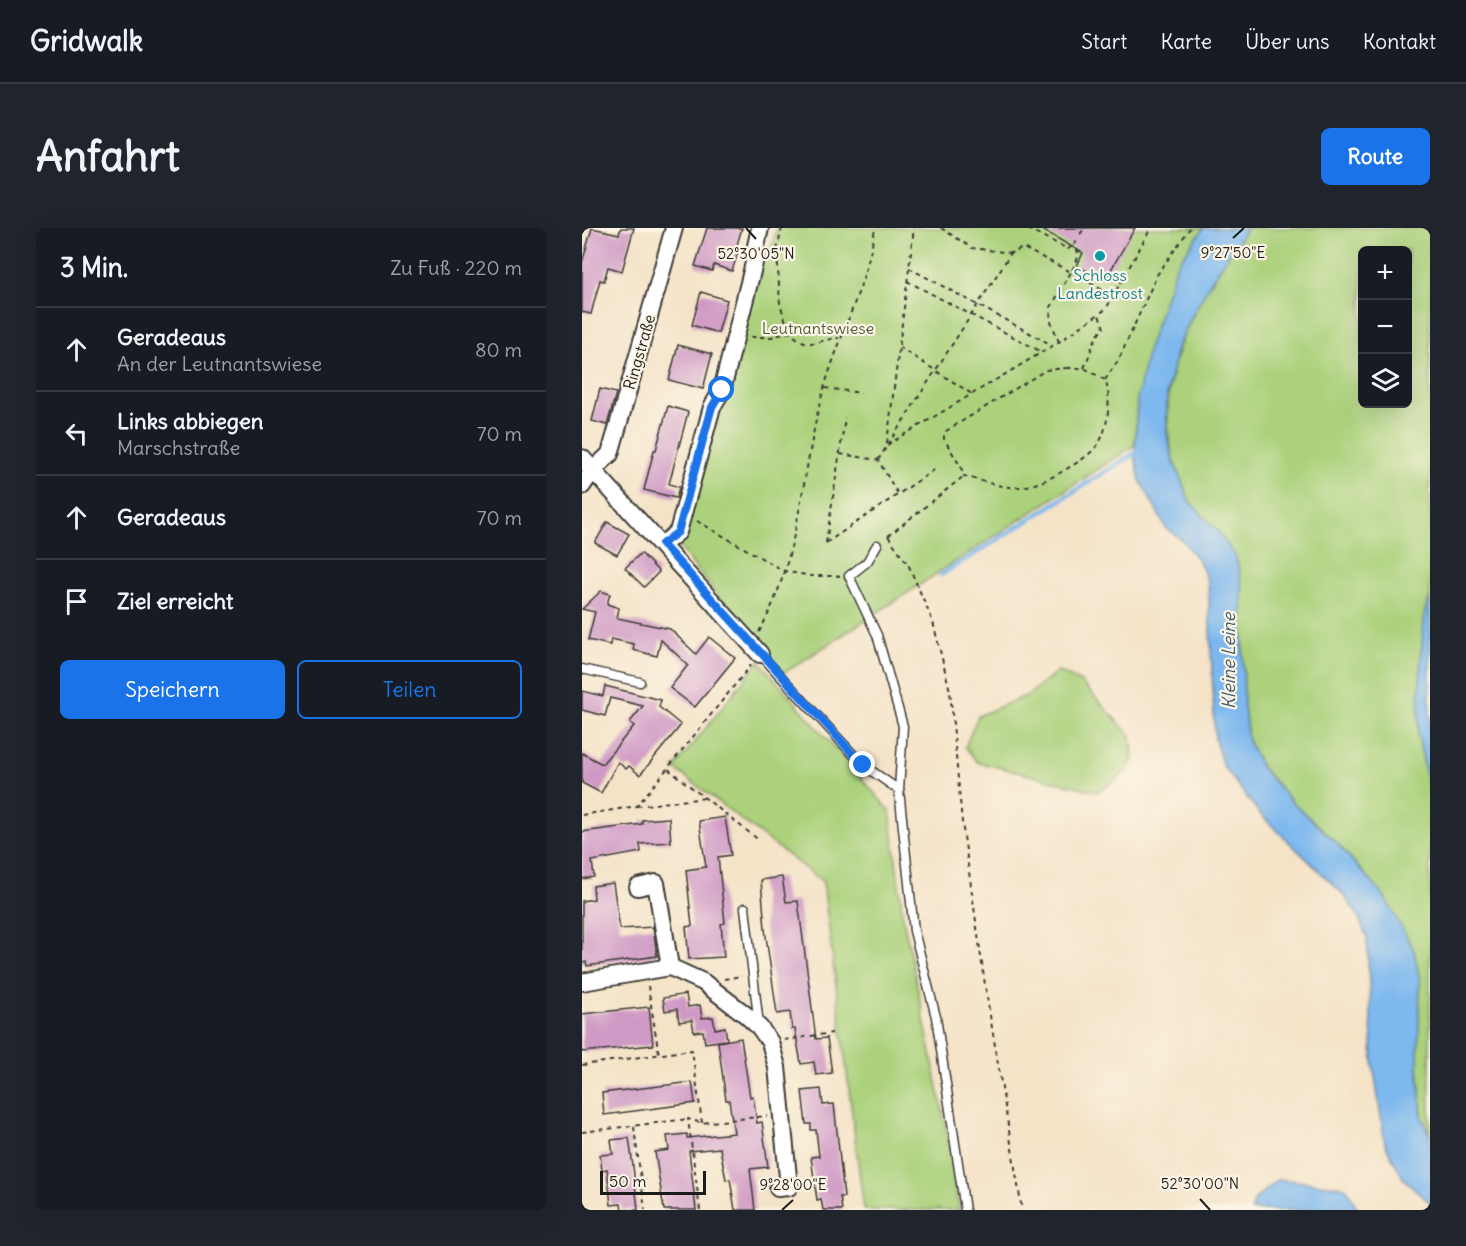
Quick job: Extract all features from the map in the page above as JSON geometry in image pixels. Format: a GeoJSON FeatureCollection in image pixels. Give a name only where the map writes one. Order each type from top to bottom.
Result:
{"type":"FeatureCollection","features":[{"type":"Feature","properties":{"kind":"street","name":"Ringstraße"},"geometry":{"type":"LineString","coordinates":[[582,486],[587,464],[610,454],[674,228]]}},
{"type":"Feature","properties":{"kind":"street"},"geometry":{"type":"LineString","coordinates":[[662,544],[678,532],[684,513],[712,407],[722,390],[754,263],[760,228]]}},
{"type":"Feature","properties":{"kind":"street"},"geometry":{"type":"LineString","coordinates":[[587,464],[756,649]]}},
{"type":"Feature","properties":{"kind":"street"},"geometry":{"type":"LineString","coordinates":[[638,887],[656,883],[670,967]]}},
{"type":"Feature","properties":{"kind":"street"},"geometry":{"type":"LineString","coordinates":[[582,982],[670,967],[703,982],[760,1028],[770,1042],[777,1067],[789,1187],[778,1188]]}},
{"type":"Feature","properties":{"kind":"lane"},"geometry":{"type":"LineString","coordinates":[[877,545],[867,562],[849,576],[877,635],[903,726],[899,790],[914,931],[936,1017],[965,1210]]}},
{"type":"Feature","properties":{"kind":"lane"},"geometry":{"type":"LineString","coordinates":[[756,649],[863,765],[899,790]]}},
{"type":"Feature","properties":{"kind":"lane"},"geometry":{"type":"LineString","coordinates":[[582,669],[640,682]]}},
{"type":"Feature","properties":{"kind":"lane"},"geometry":{"type":"LineString","coordinates":[[746,908],[760,1028]]}},
{"type":"Feature","properties":{"kind":"path"},"geometry":{"type":"LineString","coordinates":[[782,228],[777,250],[780,304],[789,332],[800,342],[816,343],[840,338]]}},
{"type":"Feature","properties":{"kind":"path"},"geometry":{"type":"LineString","coordinates":[[637,806],[756,649],[796,530],[818,411],[840,338],[871,257],[875,228]]}},
{"type":"Feature","properties":{"kind":"path"},"geometry":{"type":"LineString","coordinates":[[887,445],[914,228]]}},
{"type":"Feature","properties":{"kind":"path"},"geometry":{"type":"LineString","coordinates":[[941,228],[972,248],[1011,253],[1023,248],[1113,296]]}},
{"type":"Feature","properties":{"kind":"path"},"geometry":{"type":"LineString","coordinates":[[1032,228],[1030,231],[1068,249],[1077,241]]}},
{"type":"Feature","properties":{"kind":"path"},"geometry":{"type":"LineString","coordinates":[[1080,234],[1085,228]]}},
{"type":"Feature","properties":{"kind":"path"},"geometry":{"type":"LineString","coordinates":[[887,445],[1059,342],[1099,315],[1106,309],[1151,228]]}},
{"type":"Feature","properties":{"kind":"path"},"geometry":{"type":"LineString","coordinates":[[1105,380],[1119,359],[1157,275],[1190,228]]}},
{"type":"Feature","properties":{"kind":"path"},"geometry":{"type":"LineString","coordinates":[[1059,342],[1050,319],[1051,307],[1078,257],[1078,251],[1074,245]]}},
{"type":"Feature","properties":{"kind":"path"},"geometry":{"type":"LineString","coordinates":[[878,460],[1011,253]]}},
{"type":"Feature","properties":{"kind":"path"},"geometry":{"type":"LineString","coordinates":[[909,268],[1053,345]]}},
{"type":"Feature","properties":{"kind":"path"},"geometry":{"type":"LineString","coordinates":[[907,281],[1040,352]]}},
{"type":"Feature","properties":{"kind":"path"},"geometry":{"type":"LineString","coordinates":[[1084,368],[1095,336],[1104,328],[1099,315]]}},
{"type":"Feature","properties":{"kind":"path"},"geometry":{"type":"LineString","coordinates":[[736,334],[772,337],[789,332]]}},
{"type":"Feature","properties":{"kind":"path"},"geometry":{"type":"LineString","coordinates":[[899,347],[972,394]]}},
{"type":"Feature","properties":{"kind":"path"},"geometry":{"type":"LineString","coordinates":[[1084,368],[1105,380],[1109,396],[1106,430],[1091,453],[1080,461],[1040,482],[1018,488],[964,476],[944,439],[946,431],[1046,370],[1084,368]]}},
{"type":"Feature","properties":{"kind":"path"},"geometry":{"type":"LineString","coordinates":[[825,388],[861,393]]}},
{"type":"Feature","properties":{"kind":"path"},"geometry":{"type":"LineString","coordinates":[[845,418],[826,543],[937,468]]}},
{"type":"Feature","properties":{"kind":"path"},"geometry":{"type":"LineString","coordinates":[[840,454],[878,460]]}},
{"type":"Feature","properties":{"kind":"path"},"geometry":{"type":"LineString","coordinates":[[878,460],[898,494]]}},
{"type":"Feature","properties":{"kind":"path"},"geometry":{"type":"LineString","coordinates":[[877,545],[964,476]]}},
{"type":"Feature","properties":{"kind":"path"},"geometry":{"type":"LineString","coordinates":[[684,513],[784,571],[811,576],[849,576]]}},
{"type":"Feature","properties":{"kind":"path"},"geometry":{"type":"LineString","coordinates":[[888,536],[908,564],[933,621],[950,691],[962,822],[985,985],[1022,1210]]}},
{"type":"Feature","properties":{"kind":"path"},"geometry":{"type":"LineString","coordinates":[[668,768],[760,841]]}},
{"type":"Feature","properties":{"kind":"path"},"geometry":{"type":"LineString","coordinates":[[582,815],[705,798]]}},
{"type":"Feature","properties":{"kind":"path"},"geometry":{"type":"LineString","coordinates":[[646,971],[659,1054]]}},
{"type":"Feature","properties":{"kind":"path"},"geometry":{"type":"LineString","coordinates":[[703,982],[753,975]]}},
{"type":"Feature","properties":{"kind":"path"},"geometry":{"type":"LineString","coordinates":[[770,1042],[832,1033]]}},
{"type":"Feature","properties":{"kind":"path"},"geometry":{"type":"LineString","coordinates":[[582,1065],[692,1050],[702,1123]]}},
{"type":"Feature","properties":{"kind":"path"},"geometry":{"type":"LineString","coordinates":[[582,1132],[688,1119],[702,1123],[782,1115]]}},
{"type":"Feature","properties":{"kind":"path"},"geometry":{"type":"LineString","coordinates":[[688,1119],[700,1210]]}},
{"type":"Feature","properties":{"kind":"path"},"geometry":{"type":"LineString","coordinates":[[634,1126],[645,1210]]}},
{"type":"Feature","properties":{"kind":"green space","name":"Leutnantswiese"},"geometry":{"type":"Polygon","coordinates":[[[777,228],[1204,228],[1177,264],[1137,400],[1135,445],[784,673],[762,652],[678,545],[764,248],[771,249],[777,228]]]}},
{"type":"Feature","properties":{"kind":"green space"},"geometry":{"type":"Polygon","coordinates":[[[1247,228],[1430,228],[1430,597],[1425,611],[1418,735],[1430,793],[1430,1136],[1422,1116],[1418,1067],[1384,896],[1336,842],[1291,801],[1262,768],[1248,741],[1244,707],[1243,650],[1173,459],[1168,425],[1169,394],[1174,364],[1183,336],[1211,282],[1247,228]]]}},
{"type":"Feature","properties":{"kind":"green space"},"geometry":{"type":"Polygon","coordinates":[[[759,661],[890,811],[903,918],[949,1141],[959,1210],[864,1210],[823,882],[674,768],[759,661]]]}},
{"type":"Feature","properties":{"kind":"green space"},"geometry":{"type":"Polygon","coordinates":[[[1058,671],[1081,682],[1131,736],[1133,759],[1125,773],[1098,792],[977,762],[965,747],[978,716],[1028,695],[1058,671]]]}},
{"type":"Feature","properties":{"kind":"water","name":"Kleine Leine"},"geometry":{"type":"Polygon","coordinates":[[[1204,228],[1247,228],[1212,280],[1177,348],[1167,394],[1167,435],[1173,459],[1190,502],[1217,530],[1236,557],[1242,586],[1244,707],[1248,741],[1262,768],[1291,801],[1336,842],[1384,896],[1414,950],[1420,981],[1418,1067],[1422,1116],[1430,1136],[1430,1203],[1403,1178],[1385,1144],[1373,1064],[1367,937],[1357,914],[1342,893],[1259,813],[1223,766],[1215,740],[1208,582],[1199,561],[1182,540],[1166,528],[1140,480],[1135,456],[1137,400],[1148,349],[1177,264],[1204,228]]]}},
{"type":"Feature","properties":{"kind":"water"},"geometry":{"type":"Polygon","coordinates":[[[1430,597],[1430,793],[1418,735],[1421,655],[1425,611],[1430,597]]]}},
{"type":"Feature","properties":{"kind":"water"},"geometry":{"type":"Polygon","coordinates":[[[1279,1179],[1346,1187],[1358,1210],[1251,1210],[1255,1199],[1279,1179]]]}},
{"type":"Feature","properties":{"kind":"building"},"geometry":{"type":"Polygon","coordinates":[[[592,228],[619,234],[621,228],[634,228],[622,271],[608,267],[604,281],[600,280],[591,314],[582,312],[582,263],[592,228]]]}},
{"type":"Feature","properties":{"kind":"building"},"geometry":{"type":"Polygon","coordinates":[[[707,228],[742,228],[736,248],[739,249],[732,271],[714,265],[712,271],[695,266],[707,228]]]}},
{"type":"Feature","properties":{"kind":"building","name":"Schloss Landestrost"},"geometry":{"type":"Polygon","coordinates":[[[1039,228],[1135,228],[1105,280],[1077,266],[1083,253],[1039,228]]]}},
{"type":"Feature","properties":{"kind":"building"},"geometry":{"type":"Polygon","coordinates":[[[701,292],[727,300],[718,333],[692,325],[701,292]]]}},
{"type":"Feature","properties":{"kind":"building"},"geometry":{"type":"Polygon","coordinates":[[[678,345],[712,354],[703,389],[669,380],[678,345]]]}},
{"type":"Feature","properties":{"kind":"building"},"geometry":{"type":"Polygon","coordinates":[[[600,389],[616,393],[607,425],[592,421],[600,389]]]}},
{"type":"Feature","properties":{"kind":"building"},"geometry":{"type":"Polygon","coordinates":[[[668,406],[688,412],[669,484],[679,487],[676,498],[644,490],[668,406]]]}},
{"type":"Feature","properties":{"kind":"building"},"geometry":{"type":"Polygon","coordinates":[[[607,522],[629,534],[617,555],[595,543],[607,522]]]}},
{"type":"Feature","properties":{"kind":"building"},"geometry":{"type":"Polygon","coordinates":[[[641,553],[659,572],[644,587],[625,568],[641,553]]]}},
{"type":"Feature","properties":{"kind":"building"},"geometry":{"type":"Polygon","coordinates":[[[601,591],[610,594],[607,604],[619,608],[617,618],[670,629],[696,654],[709,637],[735,658],[695,707],[670,688],[688,665],[661,640],[657,656],[633,650],[634,644],[611,639],[610,645],[588,640],[595,612],[582,609],[601,591]]]}},
{"type":"Feature","properties":{"kind":"building"},"geometry":{"type":"Polygon","coordinates":[[[605,686],[661,700],[659,707],[681,725],[640,775],[629,766],[626,769],[618,762],[601,793],[582,783],[582,753],[602,764],[634,726],[630,722],[643,706],[610,698],[605,716],[582,710],[582,691],[603,696],[605,686]]]}},
{"type":"Feature","properties":{"kind":"building"},"geometry":{"type":"Polygon","coordinates":[[[725,817],[731,855],[718,857],[725,923],[721,924],[724,957],[689,959],[686,927],[692,926],[686,870],[706,867],[699,821],[725,817]]]}},
{"type":"Feature","properties":{"kind":"building"},"geometry":{"type":"Polygon","coordinates":[[[669,818],[671,842],[640,844],[641,852],[592,861],[594,877],[582,879],[582,832],[642,824],[642,820],[669,818]]]}},
{"type":"Feature","properties":{"kind":"building"},"geometry":{"type":"Polygon","coordinates":[[[782,877],[786,902],[798,901],[816,1039],[827,1038],[832,1073],[816,1075],[814,1062],[801,1064],[790,1012],[777,1014],[765,929],[761,880],[782,877]]]}},
{"type":"Feature","properties":{"kind":"building"},"geometry":{"type":"Polygon","coordinates":[[[613,883],[620,929],[653,927],[657,956],[587,966],[586,962],[582,963],[582,901],[594,899],[593,886],[613,883]]]}},
{"type":"Feature","properties":{"kind":"building"},"geometry":{"type":"Polygon","coordinates":[[[686,994],[688,1007],[700,1005],[702,1018],[713,1017],[715,1029],[725,1027],[727,1040],[705,1043],[703,1031],[694,1032],[692,1020],[679,1022],[677,1009],[665,1011],[663,998],[686,994]]]}},
{"type":"Feature","properties":{"kind":"building"},"geometry":{"type":"Polygon","coordinates":[[[649,1007],[653,1045],[582,1052],[582,1014],[649,1007]]]}},
{"type":"Feature","properties":{"kind":"building"},"geometry":{"type":"Polygon","coordinates":[[[741,1038],[750,1097],[753,1096],[757,1123],[762,1122],[768,1167],[750,1169],[755,1210],[735,1210],[730,1179],[726,1180],[720,1148],[689,1151],[696,1210],[664,1210],[655,1152],[669,1150],[667,1136],[687,1134],[687,1138],[734,1133],[729,1100],[726,1100],[718,1042],[741,1038]]]}},
{"type":"Feature","properties":{"kind":"building"},"geometry":{"type":"Polygon","coordinates":[[[692,1082],[695,1103],[604,1115],[602,1093],[692,1082]]]}},
{"type":"Feature","properties":{"kind":"building"},"geometry":{"type":"Polygon","coordinates":[[[821,1089],[823,1105],[834,1104],[844,1197],[840,1197],[842,1210],[823,1210],[821,1199],[817,1200],[811,1157],[819,1156],[816,1130],[811,1130],[811,1124],[806,1124],[802,1091],[821,1089]]]}},
{"type":"Feature","properties":{"kind":"building"},"geometry":{"type":"Polygon","coordinates":[[[629,1138],[638,1210],[622,1210],[621,1204],[611,1205],[607,1169],[602,1170],[600,1155],[613,1154],[611,1140],[629,1138]]]}},
{"type":"Feature","properties":{"kind":"waterway"},"geometry":{"type":"LineString","coordinates":[[941,575],[1140,450]]}},
{"type":"Feature","properties":{"kind":"place","name":"Schloss Landestrost"},"geometry":{"type":"Point","coordinates":[1100,256]}},
{"type":"Feature","properties":{"kind":"route"},"geometry":{"type":"LineString","coordinates":[[722,390],[712,407],[678,532],[662,544],[863,765]]}}]}
